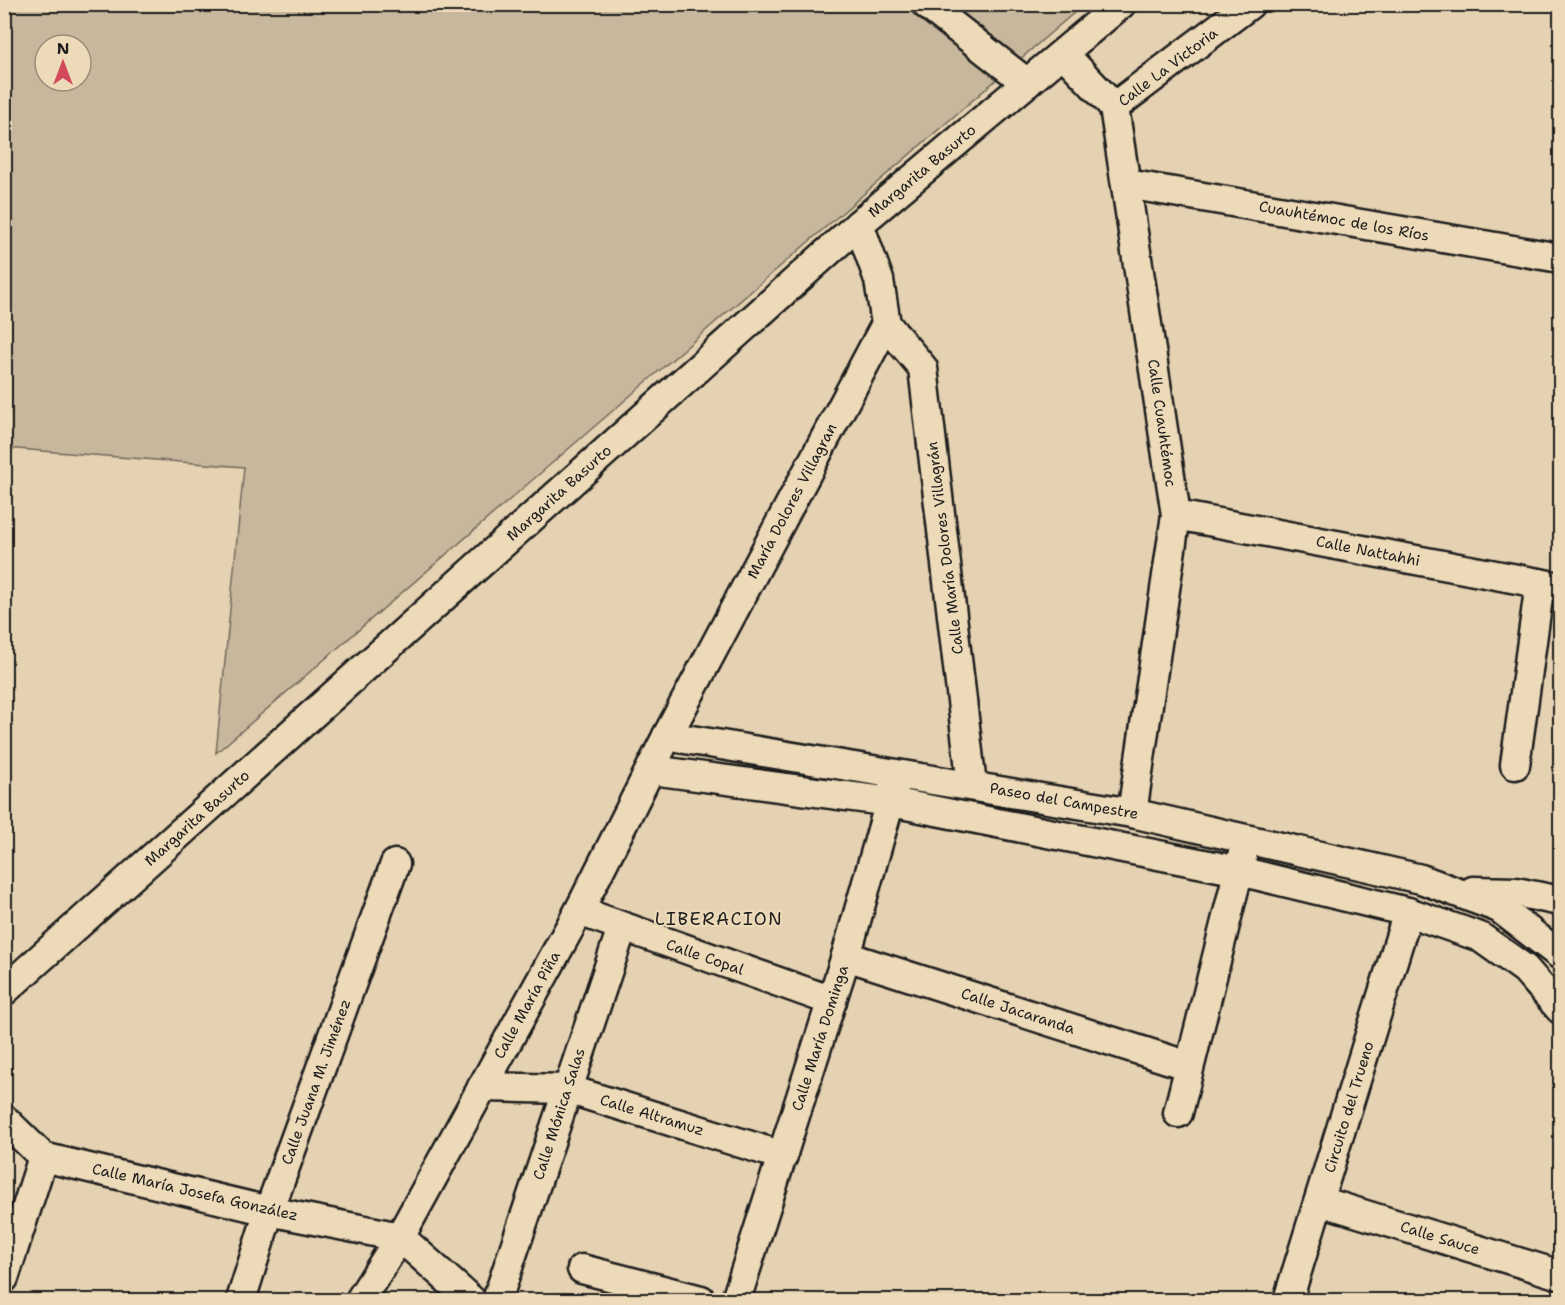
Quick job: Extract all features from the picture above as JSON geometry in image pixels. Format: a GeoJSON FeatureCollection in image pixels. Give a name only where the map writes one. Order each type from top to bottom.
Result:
{"type":"FeatureCollection","features":[{"type":"Feature","properties":{"kind":"street"},"geometry":{"type":"LineString","coordinates":[[926,4],[1027,83]]}},
{"type":"Feature","properties":{"kind":"street","name":"Margarita Basurto"},"geometry":{"type":"LineString","coordinates":[[4,991],[859,224],[1121,4]]}},
{"type":"Feature","properties":{"kind":"street","name":"Calle La Victoria"},"geometry":{"type":"LineString","coordinates":[[1114,107],[1250,4]]}},
{"type":"Feature","properties":{"kind":"street"},"geometry":{"type":"LineString","coordinates":[[1063,53],[1114,107]]}},
{"type":"Feature","properties":{"kind":"street","name":"Calle Cuauhtémoc"},"geometry":{"type":"LineString","coordinates":[[1114,107],[1176,515],[1132,813]]}},
{"type":"Feature","properties":{"kind":"street","name":"Cuauhtémoc de los Ríos"},"geometry":{"type":"LineString","coordinates":[[1127,184],[1560,258]]}},
{"type":"Feature","properties":{"kind":"street"},"geometry":{"type":"LineString","coordinates":[[859,224],[879,280],[886,324]]}},
{"type":"Feature","properties":{"kind":"street","name":"María Dolores Villagran"},"geometry":{"type":"LineString","coordinates":[[652,770],[667,736],[886,324]]}},
{"type":"Feature","properties":{"kind":"street","name":"Calle María Dolores Villagrán"},"geometry":{"type":"LineString","coordinates":[[886,324],[924,368],[972,786]]}},
{"type":"Feature","properties":{"kind":"street","name":"Calle Nattahhi"},"geometry":{"type":"LineString","coordinates":[[1176,515],[1550,585]]}},
{"type":"Feature","properties":{"kind":"street"},"geometry":{"type":"LineString","coordinates":[[1515,765],[1550,585]]}},
{"type":"Feature","properties":{"kind":"street","name":"Paseo del Campestre"},"geometry":{"type":"LineString","coordinates":[[667,736],[1132,813],[1421,879],[1456,890]]}},
{"type":"Feature","properties":{"kind":"street"},"geometry":{"type":"LineString","coordinates":[[652,770],[891,802],[1239,871],[1408,912],[1480,937],[1525,969],[1560,1009]]}},
{"type":"Feature","properties":{"kind":"street","name":"Calle María Piña"},"geometry":{"type":"LineString","coordinates":[[360,1300],[400,1237],[579,911],[652,770]]}},
{"type":"Feature","properties":{"kind":"street","name":"Calle María Dominga"},"geometry":{"type":"LineString","coordinates":[[736,1300],[846,956],[891,802],[897,773]]}},
{"type":"Feature","properties":{"kind":"street"},"geometry":{"type":"LineString","coordinates":[[1178,1113],[1247,838]]}},
{"type":"Feature","properties":{"kind":"street","name":"Calle Juana M. Jiménez"},"geometry":{"type":"LineString","coordinates":[[241,1300],[269,1210],[395,864]]}},
{"type":"Feature","properties":{"kind":"street"},"geometry":{"type":"LineString","coordinates":[[1456,890],[1516,892],[1560,901]]}},
{"type":"Feature","properties":{"kind":"street"},"geometry":{"type":"LineString","coordinates":[[1456,890],[1499,908],[1549,944],[1560,955]]}},
{"type":"Feature","properties":{"kind":"street","name":"Calle Copal"},"geometry":{"type":"LineString","coordinates":[[579,911],[832,1001]]}},
{"type":"Feature","properties":{"kind":"street","name":"Circuito del Trueno"},"geometry":{"type":"LineString","coordinates":[[1288,1300],[1408,912]]}},
{"type":"Feature","properties":{"kind":"street","name":"Calle Mónica Salas"},"geometry":{"type":"LineString","coordinates":[[497,1300],[622,928]]}},
{"type":"Feature","properties":{"kind":"street","name":"Calle Jacaranda"},"geometry":{"type":"LineString","coordinates":[[846,956],[1189,1066]]}},
{"type":"Feature","properties":{"kind":"street","name":"Calle Altramuz"},"geometry":{"type":"LineString","coordinates":[[482,1087],[567,1089],[783,1156]]}},
{"type":"Feature","properties":{"kind":"street"},"geometry":{"type":"LineString","coordinates":[[4,1119],[43,1157],[4,1278]]}},
{"type":"Feature","properties":{"kind":"street","name":"Calle María Josefa González"},"geometry":{"type":"LineString","coordinates":[[43,1157],[269,1210],[400,1237]]}},
{"type":"Feature","properties":{"kind":"street","name":"Calle Sauce"},"geometry":{"type":"LineString","coordinates":[[1320,1201],[1560,1275]]}},
{"type":"Feature","properties":{"kind":"street"},"geometry":{"type":"LineString","coordinates":[[400,1237],[471,1300]]}},
{"type":"Feature","properties":{"kind":"street"},"geometry":{"type":"LineString","coordinates":[[582,1269],[701,1300]]}},
{"type":"Feature","properties":{"kind":"shaded area"},"geometry":{"type":"Polygon","coordinates":[[[4,5],[1083,5],[216,753],[244,467],[5,448],[4,5]]]}},
{"type":"Feature","properties":{"kind":"district","name":"LIBERACION"},"geometry":{"type":"Point","coordinates":[719,919]}}]}
